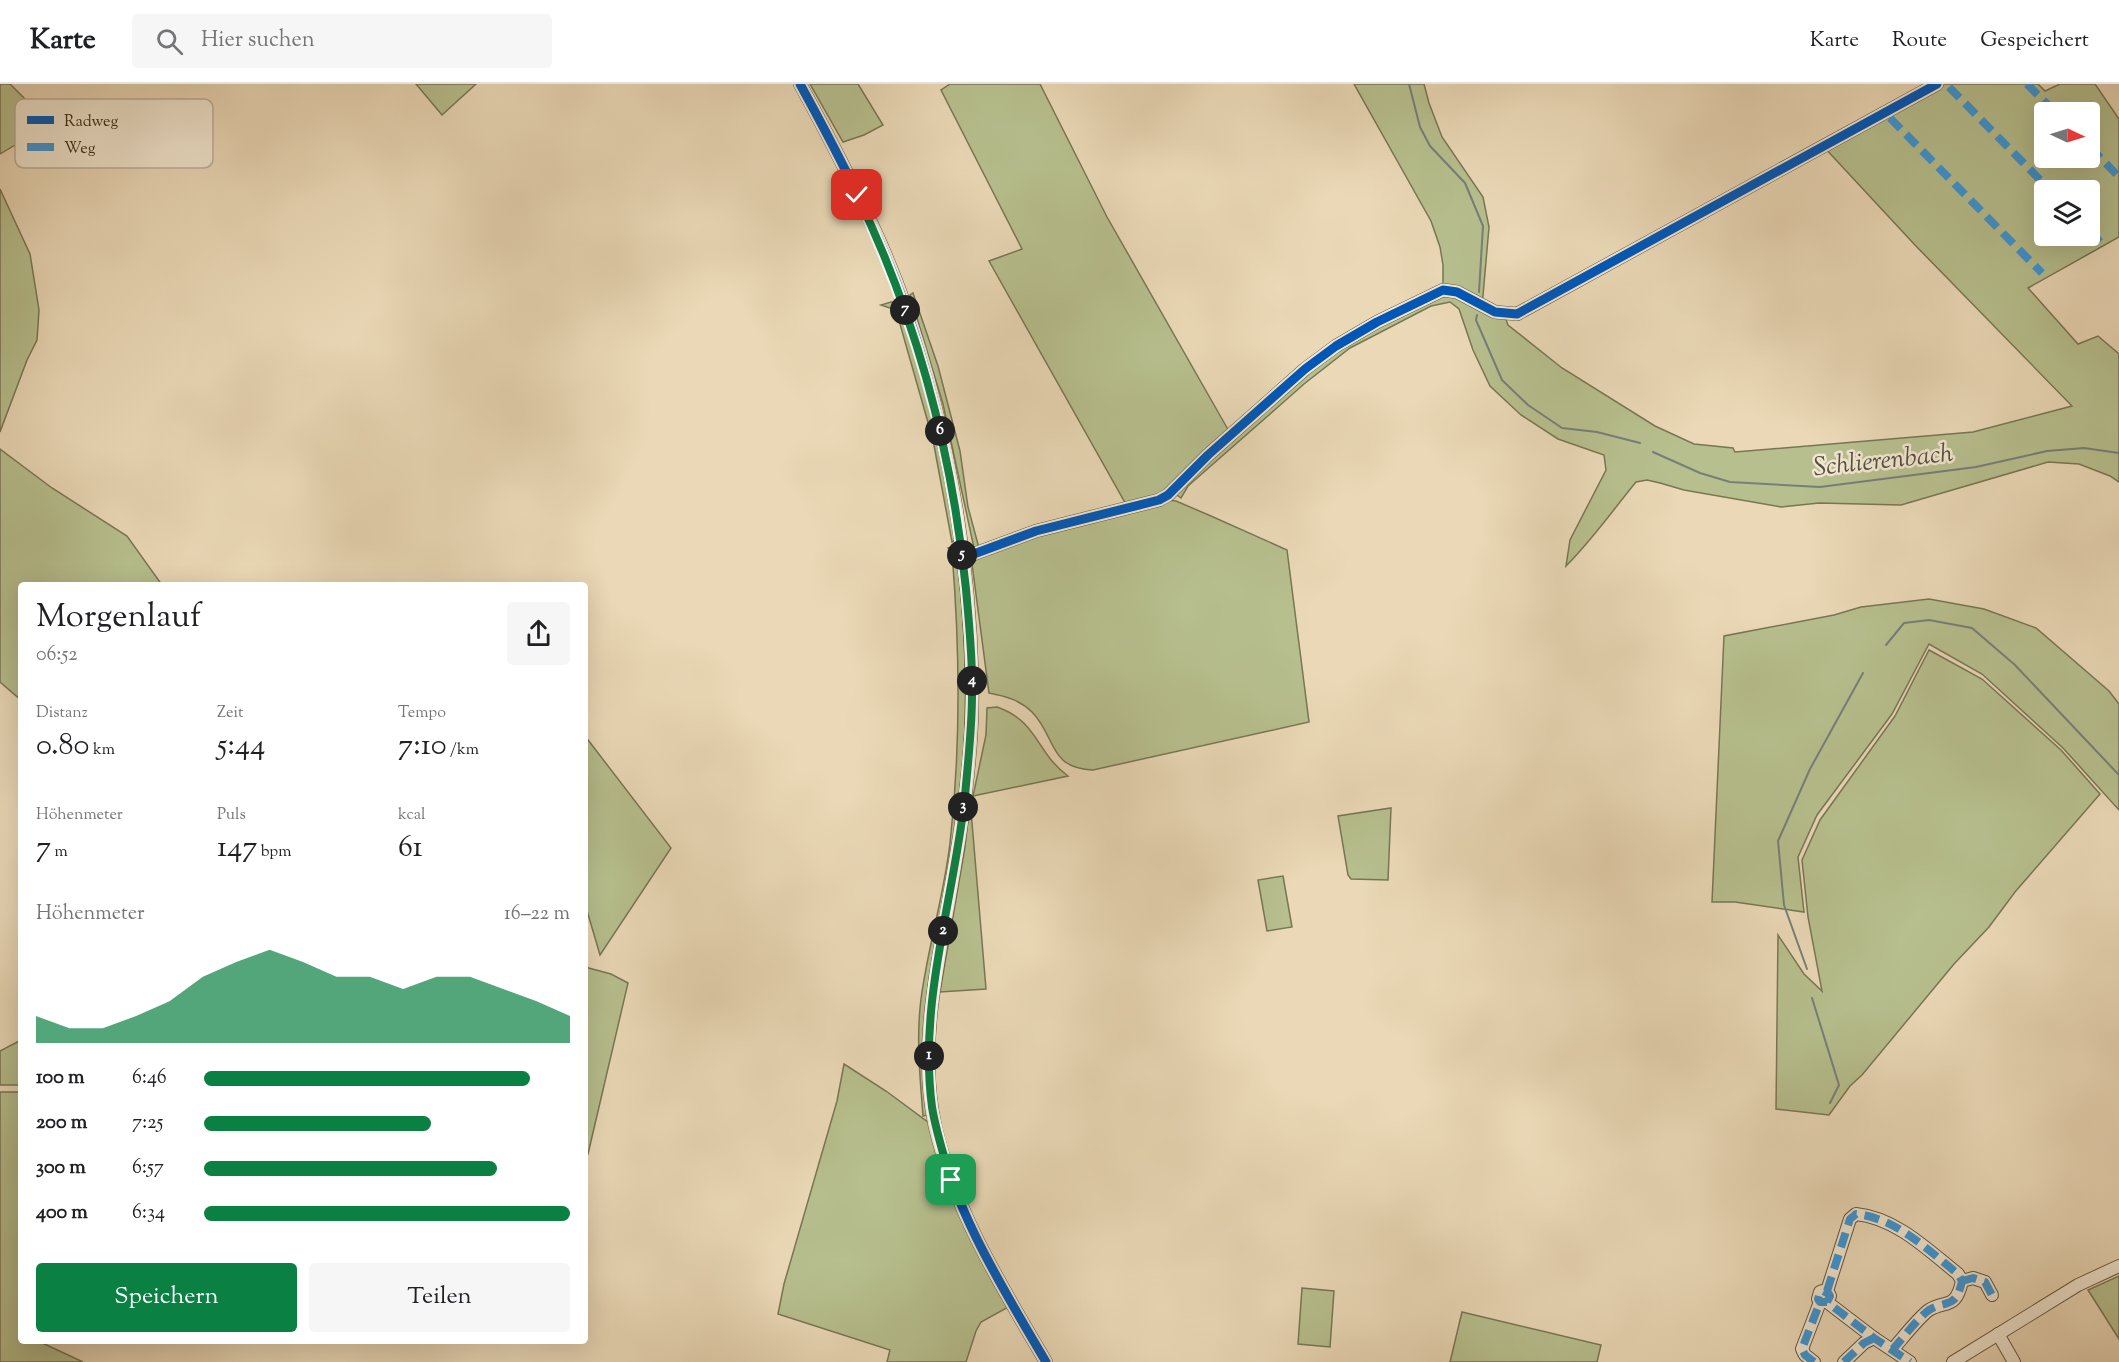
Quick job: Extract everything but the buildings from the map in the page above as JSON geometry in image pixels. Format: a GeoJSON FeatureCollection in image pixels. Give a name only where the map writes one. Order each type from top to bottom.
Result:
{"type":"FeatureCollection","features":[{"type":"Feature","properties":{"kind":"street"},"geometry":{"type":"LineString","coordinates":[[800,84],[835,149],[879,242],[901,296],[933,401],[950,471],[963,558],[970,627],[972,678],[970,734],[957,853],[933,992],[929,1055],[932,1105],[935,1125],[951,1180],[970,1226],[996,1277],[1046,1362]]}},
{"type":"Feature","properties":{"kind":"street"},"geometry":{"type":"LineString","coordinates":[[963,558],[1036,531],[1159,500],[1168,495],[1208,455],[1305,369],[1336,346],[1377,322],[1443,291],[1458,292],[1495,312],[1517,314],[1937,84]]}},
{"type":"Feature","properties":{"kind":"street"},"geometry":{"type":"LineString","coordinates":[[1814,1362],[1802,1350],[1825,1298],[1850,1219],[1856,1214],[1868,1215],[1908,1235],[1958,1274],[1962,1281],[1955,1299],[1947,1305],[1929,1310],[1893,1349]]}},
{"type":"Feature","properties":{"kind":"street"},"geometry":{"type":"LineString","coordinates":[[1953,1362],[2078,1285],[2119,1266]]}},
{"type":"Feature","properties":{"kind":"street"},"geometry":{"type":"LineString","coordinates":[[1962,1281],[1973,1278],[1985,1282],[1992,1295]]}},
{"type":"Feature","properties":{"kind":"street"},"geometry":{"type":"LineString","coordinates":[[1825,1298],[1874,1338],[1910,1362]]}},
{"type":"Feature","properties":{"kind":"street"},"geometry":{"type":"LineString","coordinates":[[1998,1334],[2014,1362]]}},
{"type":"Feature","properties":{"kind":"street"},"geometry":{"type":"LineString","coordinates":[[1844,1362],[1864,1343],[1874,1338]]}},
{"type":"Feature","properties":{"kind":"green space"},"geometry":{"type":"Polygon","coordinates":[[[0,84],[10,84],[25,99],[15,99],[15,145],[0,154],[0,84]]]}},
{"type":"Feature","properties":{"kind":"green space"},"geometry":{"type":"Polygon","coordinates":[[[416,84],[476,84],[442,115],[416,84]]]}},
{"type":"Feature","properties":{"kind":"green space"},"geometry":{"type":"Polygon","coordinates":[[[810,84],[858,84],[883,125],[843,142],[810,84]]]}},
{"type":"Feature","properties":{"kind":"green space"},"geometry":{"type":"Polygon","coordinates":[[[950,84],[1040,84],[1107,217],[1230,433],[1167,493],[1127,506],[989,261],[1022,249],[941,90],[950,84]]]}},
{"type":"Feature","properties":{"kind":"green space"},"geometry":{"type":"Polygon","coordinates":[[[1354,84],[1424,84],[1442,137],[1483,197],[1489,227],[1482,307],[1504,314],[1508,325],[1562,368],[1655,426],[1694,444],[1733,448],[1735,452],[1973,432],[2072,406],[1914,244],[1823,146],[1937,84],[2038,84],[2045,91],[2060,84],[2095,84],[2119,119],[2119,237],[2028,288],[2078,344],[2098,336],[2119,354],[2119,482],[2079,464],[2048,462],[1901,505],[1819,503],[1781,507],[1684,490],[1647,480],[1636,482],[1566,566],[1570,540],[1606,470],[1604,455],[1558,439],[1521,415],[1490,386],[1473,350],[1459,309],[1450,302],[1431,306],[1350,348],[1304,384],[1188,486],[1181,498],[1174,493],[1210,457],[1341,346],[1443,287],[1440,247],[1431,221],[1354,84]]]}},
{"type":"Feature","properties":{"kind":"green space"},"geometry":{"type":"Polygon","coordinates":[[[0,189],[30,254],[39,310],[37,340],[27,360],[0,432],[0,189]]]}},
{"type":"Feature","properties":{"kind":"green space"},"geometry":{"type":"Polygon","coordinates":[[[913,293],[938,366],[960,451],[968,507],[979,548],[974,548],[943,404],[910,295],[913,293]]]}},
{"type":"Feature","properties":{"kind":"green space"},"geometry":{"type":"Polygon","coordinates":[[[891,302],[898,303],[917,354],[950,498],[955,540],[952,542],[933,440],[896,310],[881,305],[891,302]]]}},
{"type":"Feature","properties":{"kind":"green space"},"geometry":{"type":"Polygon","coordinates":[[[0,449],[52,488],[127,536],[160,582],[18,582],[18,697],[0,682],[0,449]]]}},
{"type":"Feature","properties":{"kind":"green space"},"geometry":{"type":"Polygon","coordinates":[[[1167,500],[1176,501],[1287,550],[1309,722],[1093,770],[1078,768],[1061,758],[1032,712],[1012,699],[989,693],[973,558],[1040,532],[1167,500]]]}},
{"type":"Feature","properties":{"kind":"green space"},"geometry":{"type":"Polygon","coordinates":[[[948,548],[956,549],[963,614],[964,742],[957,824],[937,942],[928,1115],[923,1116],[919,1058],[920,1014],[924,979],[950,843],[958,734],[957,626],[952,553],[948,548]]]}},
{"type":"Feature","properties":{"kind":"green space"},"geometry":{"type":"Polygon","coordinates":[[[1929,599],[1984,609],[2036,628],[2109,691],[2119,704],[2119,810],[2063,748],[1982,674],[1929,644],[1892,714],[1817,815],[1798,857],[1804,912],[1735,902],[1712,902],[1724,636],[1834,615],[1861,607],[1929,599]]]}},
{"type":"Feature","properties":{"kind":"green space"},"geometry":{"type":"Polygon","coordinates":[[[1929,650],[1982,679],[2061,750],[2100,794],[2015,892],[1989,927],[1954,964],[1862,1075],[1850,1086],[1829,1115],[1776,1109],[1778,935],[1804,974],[1822,991],[1808,917],[1802,860],[1820,820],[1895,716],[1929,650]]]}},
{"type":"Feature","properties":{"kind":"green space"},"geometry":{"type":"Polygon","coordinates":[[[997,707],[1011,713],[1021,721],[1050,758],[1068,776],[973,796],[986,735],[987,708],[997,707]]]}},
{"type":"Feature","properties":{"kind":"green space"},"geometry":{"type":"Polygon","coordinates":[[[588,740],[671,848],[600,955],[588,914],[588,740]]]}},
{"type":"Feature","properties":{"kind":"green space"},"geometry":{"type":"Polygon","coordinates":[[[970,799],[986,989],[940,992],[965,847],[970,799]]]}},
{"type":"Feature","properties":{"kind":"green space"},"geometry":{"type":"Polygon","coordinates":[[[1391,808],[1388,880],[1351,879],[1348,875],[1338,816],[1391,808]]]}},
{"type":"Feature","properties":{"kind":"green space"},"geometry":{"type":"Polygon","coordinates":[[[1283,876],[1292,927],[1267,931],[1258,880],[1283,876]]]}},
{"type":"Feature","properties":{"kind":"green space"},"geometry":{"type":"Polygon","coordinates":[[[588,968],[611,974],[628,983],[588,1154],[588,968]]]}},
{"type":"Feature","properties":{"kind":"green space"},"geometry":{"type":"Polygon","coordinates":[[[18,1042],[18,1085],[0,1085],[0,1051],[18,1042]]]}},
{"type":"Feature","properties":{"kind":"green space"},"geometry":{"type":"Polygon","coordinates":[[[844,1064],[935,1125],[951,1180],[1012,1305],[981,1322],[966,1362],[887,1362],[890,1350],[778,1314],[784,1284],[837,1101],[844,1064]]]}},
{"type":"Feature","properties":{"kind":"green space"},"geometry":{"type":"Polygon","coordinates":[[[0,1092],[18,1092],[18,1344],[44,1344],[83,1362],[0,1362],[0,1092]]]}},
{"type":"Feature","properties":{"kind":"green space"},"geometry":{"type":"Polygon","coordinates":[[[2119,1276],[2119,1339],[2088,1290],[2119,1276]]]}},
{"type":"Feature","properties":{"kind":"green space"},"geometry":{"type":"Polygon","coordinates":[[[1302,1288],[1334,1291],[1330,1347],[1298,1344],[1302,1288]]]}},
{"type":"Feature","properties":{"kind":"green space"},"geometry":{"type":"Polygon","coordinates":[[[1462,1312],[1601,1345],[1597,1362],[1450,1362],[1462,1312]]]}},
{"type":"Feature","properties":{"kind":"waterway","name":"Schlierenbach"},"geometry":{"type":"LineString","coordinates":[[1409,84],[1420,127],[1430,146],[1465,183],[1483,226],[1479,292]]}},
{"type":"Feature","properties":{"kind":"waterway","name":"Schlierenbach"},"geometry":{"type":"LineString","coordinates":[[1477,315],[1476,320],[1502,380],[1528,405],[1562,428],[1597,432],[1640,443]]}},
{"type":"Feature","properties":{"kind":"waterway","name":"Schlierenbach"},"geometry":{"type":"LineString","coordinates":[[1653,452],[1700,473],[1730,482],[1820,487],[1976,467],[2047,451],[2084,448],[2119,453]]}},
{"type":"Feature","properties":{"kind":"waterway"},"geometry":{"type":"LineString","coordinates":[[1886,645],[1904,623],[1929,620],[1972,628],[2015,665],[2119,775]]}},
{"type":"Feature","properties":{"kind":"waterway"},"geometry":{"type":"LineString","coordinates":[[1807,969],[1784,905],[1778,841],[1810,769],[1863,673]]}},
{"type":"Feature","properties":{"kind":"waterway"},"geometry":{"type":"LineString","coordinates":[[1812,998],[1839,1085],[1830,1103]]}},
{"type":"Feature","properties":{"kind":"marked path"},"geometry":{"type":"LineString","coordinates":[[2027,84],[2045,102]]}},
{"type":"Feature","properties":{"kind":"marked path"},"geometry":{"type":"LineString","coordinates":[[1949,87],[2040,180]]}},
{"type":"Feature","properties":{"kind":"marked path"},"geometry":{"type":"LineString","coordinates":[[1890,118],[2042,273]]}},
{"type":"Feature","properties":{"kind":"marked path"},"geometry":{"type":"LineString","coordinates":[[2100,157],[2119,177]]}},
{"type":"Feature","properties":{"kind":"marked path"},"geometry":{"type":"LineString","coordinates":[[1827,1291],[1850,1219],[1856,1214],[1871,1217],[1898,1228],[1958,1274],[1962,1281],[1957,1296],[1949,1303],[1929,1310],[1893,1349]]}},
{"type":"Feature","properties":{"kind":"marked path"},"geometry":{"type":"LineString","coordinates":[[1962,1281],[1973,1278],[1985,1282],[1992,1295]]}},
{"type":"Feature","properties":{"kind":"marked path"},"geometry":{"type":"LineString","coordinates":[[1827,1302],[1829,1294],[1820,1292],[1818,1299],[1820,1302],[1827,1302],[1910,1362]]}},
{"type":"Feature","properties":{"kind":"marked path"},"geometry":{"type":"LineString","coordinates":[[1814,1362],[1805,1355],[1802,1349],[1820,1302]]}},
{"type":"Feature","properties":{"kind":"marked path"},"geometry":{"type":"LineString","coordinates":[[1844,1362],[1864,1343],[1874,1338]]}},
{"type":"Feature","properties":{"kind":"cycle path"},"geometry":{"type":"LineString","coordinates":[[800,84],[860,200],[900,290],[933,398],[957,511],[970,624],[971,735],[962,821],[934,987],[929,1043],[930,1098],[944,1158],[967,1219],[1046,1362]]}},
{"type":"Feature","properties":{"kind":"cycle path"},"geometry":{"type":"LineString","coordinates":[[963,558],[1036,531],[1159,500],[1168,495],[1208,455],[1305,369],[1336,346],[1377,322],[1443,290],[1457,292],[1495,312],[1517,314],[1937,84]]}},
{"type":"Feature","properties":{"kind":"route"},"geometry":{"type":"LineString","coordinates":[[857,195],[901,296],[933,401],[956,506],[970,627],[972,697],[964,799],[930,1023],[932,1105],[935,1125],[951,1180]]}}]}
